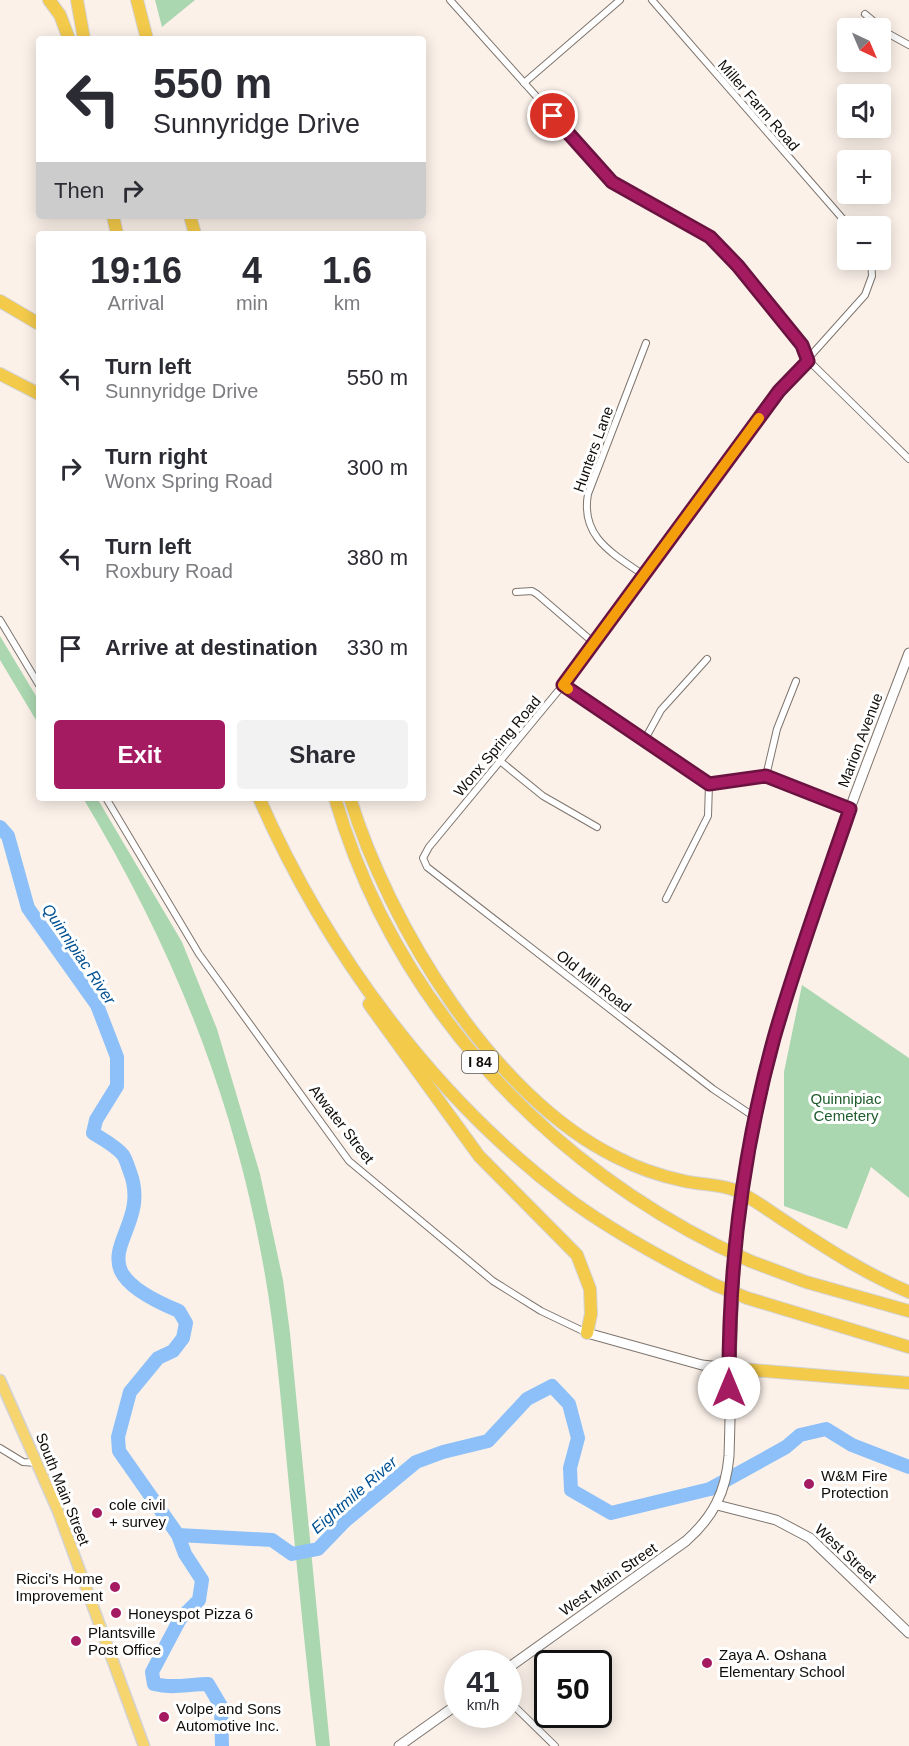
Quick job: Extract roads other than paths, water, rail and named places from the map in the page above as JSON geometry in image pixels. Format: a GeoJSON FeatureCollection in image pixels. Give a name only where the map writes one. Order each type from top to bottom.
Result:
{"type":"FeatureCollection","features":[{"type":"Feature","properties":{"kind":"highway"},"geometry":{"type":"LineString","coordinates":[[50,0],[60,15],[68,36]]}},
{"type":"Feature","properties":{"kind":"highway"},"geometry":{"type":"LineString","coordinates":[[77,0],[83,36]]}},
{"type":"Feature","properties":{"kind":"highway"},"geometry":{"type":"LineString","coordinates":[[137,0],[146,36]]}},
{"type":"Feature","properties":{"kind":"highway"},"geometry":{"type":"LineString","coordinates":[[0,301],[36,322]]}},
{"type":"Feature","properties":{"kind":"highway"},"geometry":{"type":"LineString","coordinates":[[0,374],[36,392]]}},
{"type":"Feature","properties":{"kind":"highway","name":"I 84"},"geometry":{"type":"LineString","coordinates":[[260,801],[283,850],[321,919],[365,985],[413,1048],[500,1141],[547,1182],[593,1216],[640,1245],[715,1285],[747,1298],[909,1347]]}},
{"type":"Feature","properties":{"kind":"highway","name":"I 84"},"geometry":{"type":"LineString","coordinates":[[336,801],[366,882],[398,946],[430,998],[478,1060],[533,1118],[580,1159],[644,1204],[718,1246],[806,1282],[909,1311]]}},
{"type":"Feature","properties":{"kind":"highway"},"geometry":{"type":"LineString","coordinates":[[351,801],[390,900],[429,969],[473,1031],[537,1102],[586,1141],[631,1164],[674,1179],[727,1188],[743,1194],[858,1268],[909,1292]]}},
{"type":"Feature","properties":{"kind":"highway"},"geometry":{"type":"LineString","coordinates":[[321,919],[345,967],[364,998],[479,1156],[577,1255],[590,1289],[591,1314],[587,1333]]}},
{"type":"Feature","properties":{"kind":"highway"},"geometry":{"type":"LineString","coordinates":[[729,1368],[909,1383]]}},
{"type":"Feature","properties":{"kind":"highway","name":"South Main Street"},"geometry":{"type":"LineString","coordinates":[[0,1380],[58,1511],[144,1746]]}},
{"type":"Feature","properties":{"kind":"main road","name":"Marion Avenue"},"geometry":{"type":"LineString","coordinates":[[717,1505],[727,1474],[731,1306],[743,1194],[756,1118],[780,1017],[850,809],[908,658]]}},
{"type":"Feature","properties":{"kind":"main road","name":"Atwater Street"},"geometry":{"type":"LineString","coordinates":[[587,1333],[702,1365],[729,1368]]}},
{"type":"Feature","properties":{"kind":"main road","name":"West Street"},"geometry":{"type":"LineString","coordinates":[[717,1505],[776,1520],[810,1538],[909,1633]]}},
{"type":"Feature","properties":{"kind":"main road","name":"West Main Street"},"geometry":{"type":"LineString","coordinates":[[522,1658],[686,1542],[708,1519],[717,1505]]}},
{"type":"Feature","properties":{"kind":"main road"},"geometry":{"type":"LineString","coordinates":[[399,1746],[444,1714]]}},
{"type":"Feature","properties":{"kind":"street"},"geometry":{"type":"LineString","coordinates":[[450,0],[612,182],[710,237],[738,266],[802,345],[808,361],[909,459]]}},
{"type":"Feature","properties":{"kind":"street"},"geometry":{"type":"LineString","coordinates":[[524,84],[620,0]]}},
{"type":"Feature","properties":{"kind":"street","name":"Miller Farm Road"},"geometry":{"type":"LineString","coordinates":[[652,0],[840,216]]}},
{"type":"Feature","properties":{"kind":"street"},"geometry":{"type":"LineString","coordinates":[[865,14],[889,34],[909,45]]}},
{"type":"Feature","properties":{"kind":"street"},"geometry":{"type":"LineString","coordinates":[[808,361],[866,295],[872,276],[871,270]]}},
{"type":"Feature","properties":{"kind":"street","name":"Hunters Lane"},"geometry":{"type":"LineString","coordinates":[[645,576],[594,535],[585,508],[588,494],[646,343]]}},
{"type":"Feature","properties":{"kind":"street","name":"Wonx Spring Road"},"geometry":{"type":"LineString","coordinates":[[423,858],[429,847],[563,685],[779,391],[808,361]]}},
{"type":"Feature","properties":{"kind":"street"},"geometry":{"type":"LineString","coordinates":[[516,592],[532,591],[537,594],[594,643]]}},
{"type":"Feature","properties":{"kind":"street"},"geometry":{"type":"LineString","coordinates":[[0,620],[36,680]]}},
{"type":"Feature","properties":{"kind":"street"},"geometry":{"type":"LineString","coordinates":[[644,741],[662,710],[707,659]]}},
{"type":"Feature","properties":{"kind":"street"},"geometry":{"type":"LineString","coordinates":[[766,776],[777,729],[796,681]]}},
{"type":"Feature","properties":{"kind":"street"},"geometry":{"type":"LineString","coordinates":[[563,685],[709,784],[766,776],[850,809]]}},
{"type":"Feature","properties":{"kind":"street"},"geometry":{"type":"LineString","coordinates":[[500,761],[543,796],[597,827]]}},
{"type":"Feature","properties":{"kind":"street"},"geometry":{"type":"LineString","coordinates":[[666,899],[708,816],[709,784]]}},
{"type":"Feature","properties":{"kind":"street","name":"Atwater Street"},"geometry":{"type":"LineString","coordinates":[[108,801],[199,954],[349,1161],[493,1281],[541,1311],[587,1333]]}},
{"type":"Feature","properties":{"kind":"street","name":"Old Mill Road"},"geometry":{"type":"LineString","coordinates":[[423,858],[427,867],[713,1089],[756,1118]]}},
{"type":"Feature","properties":{"kind":"street"},"geometry":{"type":"LineString","coordinates":[[0,1448],[24,1462],[38,1463]]}},
{"type":"Feature","properties":{"kind":"street"},"geometry":{"type":"LineString","coordinates":[[522,1714],[555,1746]]}},
{"type":"Feature","properties":{"kind":"waterway","name":"Quinnipiac River"},"geometry":{"type":"LineString","coordinates":[[0,827],[8,836],[28,908],[97,1005],[117,1057],[117,1086],[96,1120],[93,1133],[123,1155],[130,1172],[134,1195],[132,1214],[120,1248],[119,1263],[125,1278],[144,1294],[179,1311],[186,1323],[183,1338],[173,1351],[158,1358],[130,1392],[118,1437],[119,1451],[178,1535],[185,1554],[202,1580],[199,1600],[180,1619],[152,1672],[154,1684],[174,1686],[208,1684],[221,1706],[222,1746]]}},
{"type":"Feature","properties":{"kind":"waterway","name":"Eightmile River"},"geometry":{"type":"LineString","coordinates":[[178,1535],[272,1540],[292,1554],[318,1549],[346,1520],[416,1462],[443,1452],[488,1441],[527,1399],[552,1386],[569,1404],[578,1438],[570,1468],[571,1490],[611,1513],[710,1489],[786,1447],[800,1435],[826,1429],[852,1445],[909,1467]]}},
{"type":"Feature","properties":{"kind":"place","name":"W&M Fire Protection"},"geometry":{"type":"Point","coordinates":[809,1484]}},
{"type":"Feature","properties":{"kind":"place","name":"cole civil + survey"},"geometry":{"type":"Point","coordinates":[97,1513]}},
{"type":"Feature","properties":{"kind":"place","name":"Ricci's Home Improvement"},"geometry":{"type":"Point","coordinates":[115,1587]}},
{"type":"Feature","properties":{"kind":"place","name":"Honeyspot Pizza 6"},"geometry":{"type":"Point","coordinates":[116,1613]}},
{"type":"Feature","properties":{"kind":"place","name":"Plantsville Post Office"},"geometry":{"type":"Point","coordinates":[76,1641]}},
{"type":"Feature","properties":{"kind":"place","name":"Zaya A. Oshana Elementary School"},"geometry":{"type":"Point","coordinates":[707,1663]}},
{"type":"Feature","properties":{"kind":"place","name":"Volpe and Sons Automotive Inc."},"geometry":{"type":"Point","coordinates":[164,1717]}},
{"type":"Feature","properties":{"kind":"park label","name":"Quinnipiac Cemetery"},"geometry":{"type":"Point","coordinates":[846,1106]}}]}
